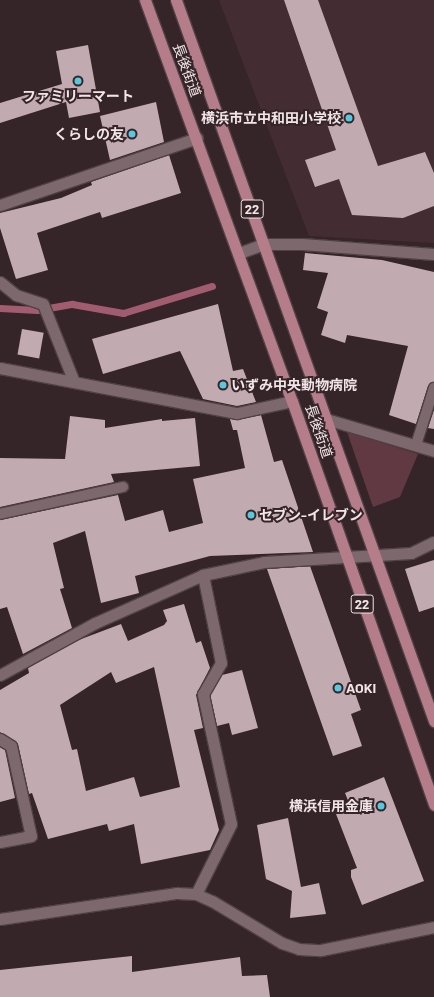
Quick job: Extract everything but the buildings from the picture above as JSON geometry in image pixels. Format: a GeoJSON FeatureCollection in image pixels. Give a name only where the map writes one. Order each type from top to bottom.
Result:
{"type":"FeatureCollection","features":[{"type":"Feature","properties":{"kind":"main road","name":"長後街道"},"geometry":{"type":"LineString","coordinates":[[146,0],[292,401],[345,558],[434,805]]}},
{"type":"Feature","properties":{"kind":"main road","name":"長後街道"},"geometry":{"type":"LineString","coordinates":[[176,0],[374,557],[434,721]]}},
{"type":"Feature","properties":{"kind":"street"},"geometry":{"type":"LineString","coordinates":[[0,205],[197,138]]}},
{"type":"Feature","properties":{"kind":"street"},"geometry":{"type":"LineString","coordinates":[[239,253],[264,244],[434,254]]}},
{"type":"Feature","properties":{"kind":"street"},"geometry":{"type":"LineString","coordinates":[[0,282],[16,295],[46,308],[74,382]]}},
{"type":"Feature","properties":{"kind":"street"},"geometry":{"type":"LineString","coordinates":[[0,368],[237,414],[292,401]]}},
{"type":"Feature","properties":{"kind":"street"},"geometry":{"type":"LineString","coordinates":[[326,419],[434,451]]}},
{"type":"Feature","properties":{"kind":"street"},"geometry":{"type":"LineString","coordinates":[[0,675],[95,623],[203,575],[264,562],[374,557],[411,553],[434,542]]}},
{"type":"Feature","properties":{"kind":"street"},"geometry":{"type":"LineString","coordinates":[[196,894],[231,824],[202,694],[221,663],[203,575]]}},
{"type":"Feature","properties":{"kind":"street"},"geometry":{"type":"LineString","coordinates":[[0,739],[11,746],[31,836],[0,842]]}},
{"type":"Feature","properties":{"kind":"street"},"geometry":{"type":"LineString","coordinates":[[0,918],[178,893],[196,894],[299,949],[321,950],[434,927]]}},
{"type":"Feature","properties":{"kind":"lane"},"geometry":{"type":"LineString","coordinates":[[416,445],[434,388]]}},
{"type":"Feature","properties":{"kind":"lane"},"geometry":{"type":"LineString","coordinates":[[0,514],[123,488]]}},
{"type":"Feature","properties":{"kind":"shaded area","name":"横浜市立中和田小学校"},"geometry":{"type":"Polygon","coordinates":[[[219,0],[434,0],[434,243],[309,236],[219,0]]]}},
{"type":"Feature","properties":{"kind":"shaded area"},"geometry":{"type":"Polygon","coordinates":[[[347,432],[418,454],[400,497],[373,507],[347,432]]]}},
{"type":"Feature","properties":{"kind":"waterway"},"geometry":{"type":"LineString","coordinates":[[0,308],[37,310],[72,304],[123,313],[212,286]]}},
{"type":"Feature","properties":{"kind":"place","name":"ファミリーマート"},"geometry":{"type":"Point","coordinates":[78,81]}},
{"type":"Feature","properties":{"kind":"place","name":"横浜市立中和田小学校"},"geometry":{"type":"Point","coordinates":[349,118]}},
{"type":"Feature","properties":{"kind":"place","name":"くらしの友"},"geometry":{"type":"Point","coordinates":[132,134]}},
{"type":"Feature","properties":{"kind":"place","name":"いずみ中央動物病院"},"geometry":{"type":"Point","coordinates":[223,385]}},
{"type":"Feature","properties":{"kind":"place","name":"セブン-イレブン"},"geometry":{"type":"Point","coordinates":[251,515]}},
{"type":"Feature","properties":{"kind":"place","name":"AOKI"},"geometry":{"type":"Point","coordinates":[338,688]}},
{"type":"Feature","properties":{"kind":"place","name":"横浜信用金庫"},"geometry":{"type":"Point","coordinates":[381,806]}}]}
